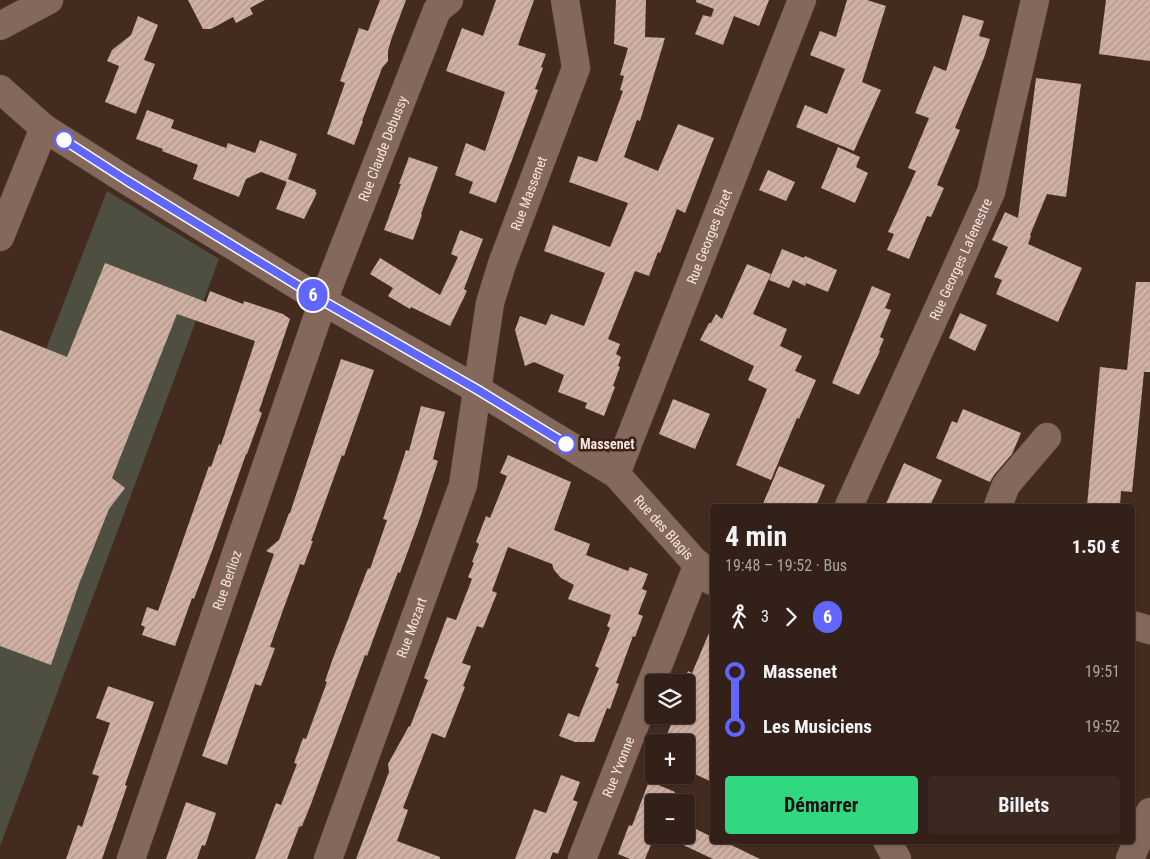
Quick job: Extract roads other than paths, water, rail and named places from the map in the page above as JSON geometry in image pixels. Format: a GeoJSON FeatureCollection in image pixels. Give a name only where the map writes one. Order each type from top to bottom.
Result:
{"type":"FeatureCollection","features":[{"type":"Feature","properties":{"kind":"street"},"geometry":{"type":"LineString","coordinates":[[0,26],[49,0]]}},
{"type":"Feature","properties":{"kind":"street","name":"Rue Claude Debussy"},"geometry":{"type":"LineString","coordinates":[[323,301],[437,10],[449,0]]}},
{"type":"Feature","properties":{"kind":"street","name":"Rue Massenet"},"geometry":{"type":"LineString","coordinates":[[478,390],[492,295],[576,68],[565,0]]}},
{"type":"Feature","properties":{"kind":"street","name":"Rue Georges Bizet"},"geometry":{"type":"LineString","coordinates":[[616,474],[802,0]]}},
{"type":"Feature","properties":{"kind":"street","name":"Rue Georges Lafenestre"},"geometry":{"type":"LineString","coordinates":[[850,504],[991,192],[1035,0]]}},
{"type":"Feature","properties":{"kind":"street","name":"Rue des Blagis"},"geometry":{"type":"LineString","coordinates":[[0,89],[44,128],[126,180],[323,301],[478,390],[616,474],[705,573]]}},
{"type":"Feature","properties":{"kind":"street"},"geometry":{"type":"LineString","coordinates":[[0,237],[44,128]]}},
{"type":"Feature","properties":{"kind":"street","name":"Rue Berlioz"},"geometry":{"type":"LineString","coordinates":[[131,859],[323,301]]}},
{"type":"Feature","properties":{"kind":"street","name":"Rue Mozart"},"geometry":{"type":"LineString","coordinates":[[328,859],[463,486],[478,390]]}},
{"type":"Feature","properties":{"kind":"street"},"geometry":{"type":"LineString","coordinates":[[999,504],[1006,485],[1047,437]]}},
{"type":"Feature","properties":{"kind":"street","name":"Rue Yvonne"},"geometry":{"type":"LineString","coordinates":[[582,859],[705,573]]}},
{"type":"Feature","properties":{"kind":"street"},"geometry":{"type":"LineString","coordinates":[[1135,625],[1150,630]]}},
{"type":"Feature","properties":{"kind":"street"},"geometry":{"type":"LineString","coordinates":[[1130,859],[1150,812]]}},
{"type":"Feature","properties":{"kind":"street"},"geometry":{"type":"LineString","coordinates":[[889,844],[897,859]]}},
{"type":"Feature","properties":{"kind":"place","name":"Massenet"},"geometry":{"type":"Point","coordinates":[566,444]}}]}
